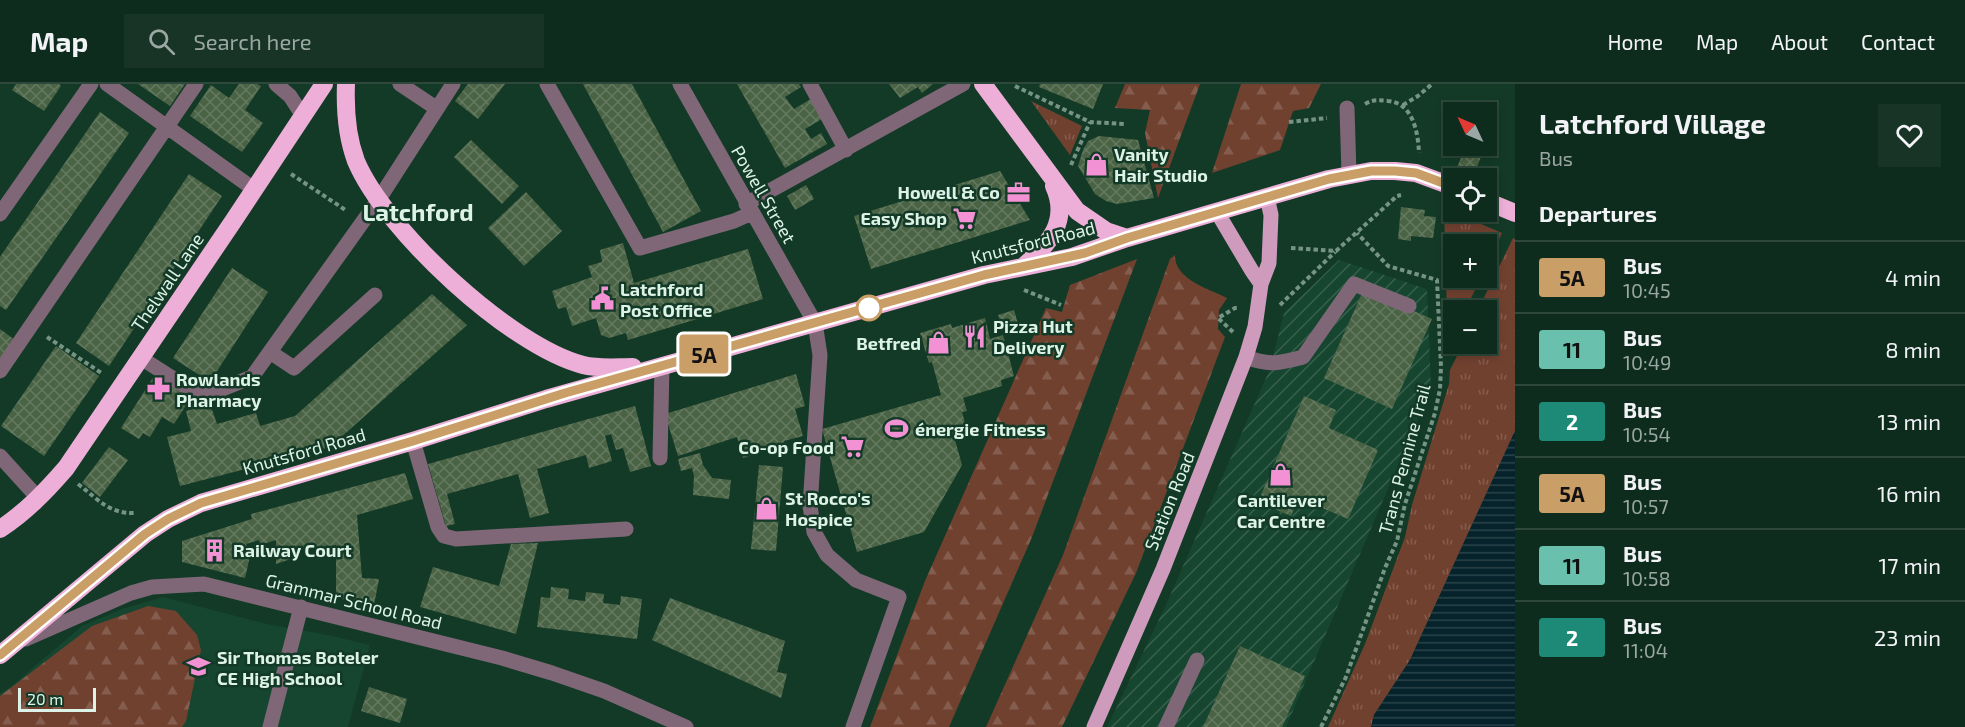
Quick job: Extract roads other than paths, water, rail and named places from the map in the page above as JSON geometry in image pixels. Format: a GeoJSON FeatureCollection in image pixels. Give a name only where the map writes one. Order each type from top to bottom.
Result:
{"type":"FeatureCollection","features":[{"type":"Feature","properties":{"kind":"highway","name":"Thelwall Lane"},"geometry":{"type":"LineString","coordinates":[[39,499],[66,468],[255,190],[324,84]]}},
{"type":"Feature","properties":{"kind":"highway","name":"Knutsford Road"},"geometry":{"type":"LineString","coordinates":[[346,84],[348,134],[356,160],[366,180],[415,244],[450,279],[524,339],[558,356],[584,365],[613,368],[662,365]]}},
{"type":"Feature","properties":{"kind":"highway"},"geometry":{"type":"LineString","coordinates":[[983,84],[1077,211],[1106,231],[1127,238]]}},
{"type":"Feature","properties":{"kind":"highway","name":"Knutsford Road"},"geometry":{"type":"LineString","coordinates":[[6,650],[145,534],[168,519],[201,503],[662,365],[984,275],[1078,255],[1127,238],[1349,175],[1371,171],[1395,171],[1416,173],[1443,183]]}},
{"type":"Feature","properties":{"kind":"highway"},"geometry":{"type":"LineString","coordinates":[[1024,266],[1046,244],[1058,225],[1060,209],[1058,194],[1051,178]]}},
{"type":"Feature","properties":{"kind":"highway"},"geometry":{"type":"LineString","coordinates":[[1497,206],[1515,213]]}},
{"type":"Feature","properties":{"kind":"highway"},"geometry":{"type":"LineString","coordinates":[[0,529],[39,499]]}},
{"type":"Feature","properties":{"kind":"main road","name":"Station Road"},"geometry":{"type":"LineString","coordinates":[[1096,726],[1163,569],[1246,357],[1255,327],[1261,284],[1269,263],[1271,215],[1267,197]]}},
{"type":"Feature","properties":{"kind":"main road"},"geometry":{"type":"LineString","coordinates":[[1216,212],[1261,284]]}},
{"type":"Feature","properties":{"kind":"street"},"geometry":{"type":"LineString","coordinates":[[0,214],[91,84]]}},
{"type":"Feature","properties":{"kind":"street"},"geometry":{"type":"LineString","coordinates":[[107,84],[255,190]]}},
{"type":"Feature","properties":{"kind":"street"},"geometry":{"type":"LineString","coordinates":[[0,371],[196,84]]}},
{"type":"Feature","properties":{"kind":"street"},"geometry":{"type":"LineString","coordinates":[[276,84],[290,96],[303,116]]}},
{"type":"Feature","properties":{"kind":"street"},"geometry":{"type":"LineString","coordinates":[[400,84],[436,108]]}},
{"type":"Feature","properties":{"kind":"street"},"geometry":{"type":"LineString","coordinates":[[141,357],[202,398],[252,377],[379,199],[453,84]]}},
{"type":"Feature","properties":{"kind":"street"},"geometry":{"type":"LineString","coordinates":[[547,84],[640,248],[734,221],[749,208],[963,84]]}},
{"type":"Feature","properties":{"kind":"street","name":"Powell Street"},"geometry":{"type":"LineString","coordinates":[[680,84],[815,323]]}},
{"type":"Feature","properties":{"kind":"street"},"geometry":{"type":"LineString","coordinates":[[810,84],[846,150]]}},
{"type":"Feature","properties":{"kind":"street"},"geometry":{"type":"LineString","coordinates":[[1347,111],[1349,175]]}},
{"type":"Feature","properties":{"kind":"street"},"geometry":{"type":"LineString","coordinates":[[1246,357],[1262,363],[1275,364],[1303,357],[1354,284],[1409,306]]}},
{"type":"Feature","properties":{"kind":"street"},"geometry":{"type":"LineString","coordinates":[[270,352],[294,369],[375,295]]}},
{"type":"Feature","properties":{"kind":"street"},"geometry":{"type":"LineString","coordinates":[[815,323],[820,355],[810,506],[814,532],[827,555],[856,580],[899,597],[853,727]]}},
{"type":"Feature","properties":{"kind":"street"},"geometry":{"type":"LineString","coordinates":[[660,458],[662,365]]}},
{"type":"Feature","properties":{"kind":"street"},"geometry":{"type":"LineString","coordinates":[[413,441],[438,527],[444,536],[456,539],[626,529]]}},
{"type":"Feature","properties":{"kind":"street"},"geometry":{"type":"LineString","coordinates":[[0,456],[39,499]]}},
{"type":"Feature","properties":{"kind":"street","name":"Grammar School Road"},"geometry":{"type":"LineString","coordinates":[[6,650],[131,592],[152,586],[204,584],[502,658],[603,691],[686,727]]}},
{"type":"Feature","properties":{"kind":"street"},"geometry":{"type":"LineString","coordinates":[[270,727],[301,607]]}},
{"type":"Feature","properties":{"kind":"street"},"geometry":{"type":"LineString","coordinates":[[1166,727],[1197,660]]}},
{"type":"Feature","properties":{"kind":"water"},"geometry":{"type":"Polygon","coordinates":[[[1515,431],[1515,727],[1371,727],[1374,715],[1410,660],[1515,431]]]}},
{"type":"Feature","properties":{"kind":"place","name":"Vanity Hair Studio"},"geometry":{"type":"Point","coordinates":[1096,164]}},
{"type":"Feature","properties":{"kind":"place","name":"Howell & Co"},"geometry":{"type":"Point","coordinates":[1018,192]}},
{"type":"Feature","properties":{"kind":"place","name":"Easy Shop"},"geometry":{"type":"Point","coordinates":[965,218]}},
{"type":"Feature","properties":{"kind":"place","name":"Latchford Post Office"},"geometry":{"type":"Point","coordinates":[602,299]}},
{"type":"Feature","properties":{"kind":"place","name":"Pizza Hut Delivery"},"geometry":{"type":"Point","coordinates":[975,336]}},
{"type":"Feature","properties":{"kind":"place","name":"Betfred"},"geometry":{"type":"Point","coordinates":[939,343]}},
{"type":"Feature","properties":{"kind":"place","name":"Rowlands Pharmacy"},"geometry":{"type":"Point","coordinates":[158,389]}},
{"type":"Feature","properties":{"kind":"place","name":"énergie Fitness"},"geometry":{"type":"Point","coordinates":[897,429]}},
{"type":"Feature","properties":{"kind":"place","name":"Co-op Food"},"geometry":{"type":"Point","coordinates":[852,447]}},
{"type":"Feature","properties":{"kind":"place","name":"Cantilever Car Centre"},"geometry":{"type":"Point","coordinates":[1281,474]}},
{"type":"Feature","properties":{"kind":"place","name":"St Rocco's Hospice"},"geometry":{"type":"Point","coordinates":[767,508]}},
{"type":"Feature","properties":{"kind":"place","name":"Railway Court"},"geometry":{"type":"Point","coordinates":[215,550]}},
{"type":"Feature","properties":{"kind":"place","name":"Sir Thomas Boteler CE High School"},"geometry":{"type":"Point","coordinates":[199,667]}},
{"type":"Feature","properties":{"kind":"district","name":"Latchford"},"geometry":{"type":"Point","coordinates":[418,211]}}]}
